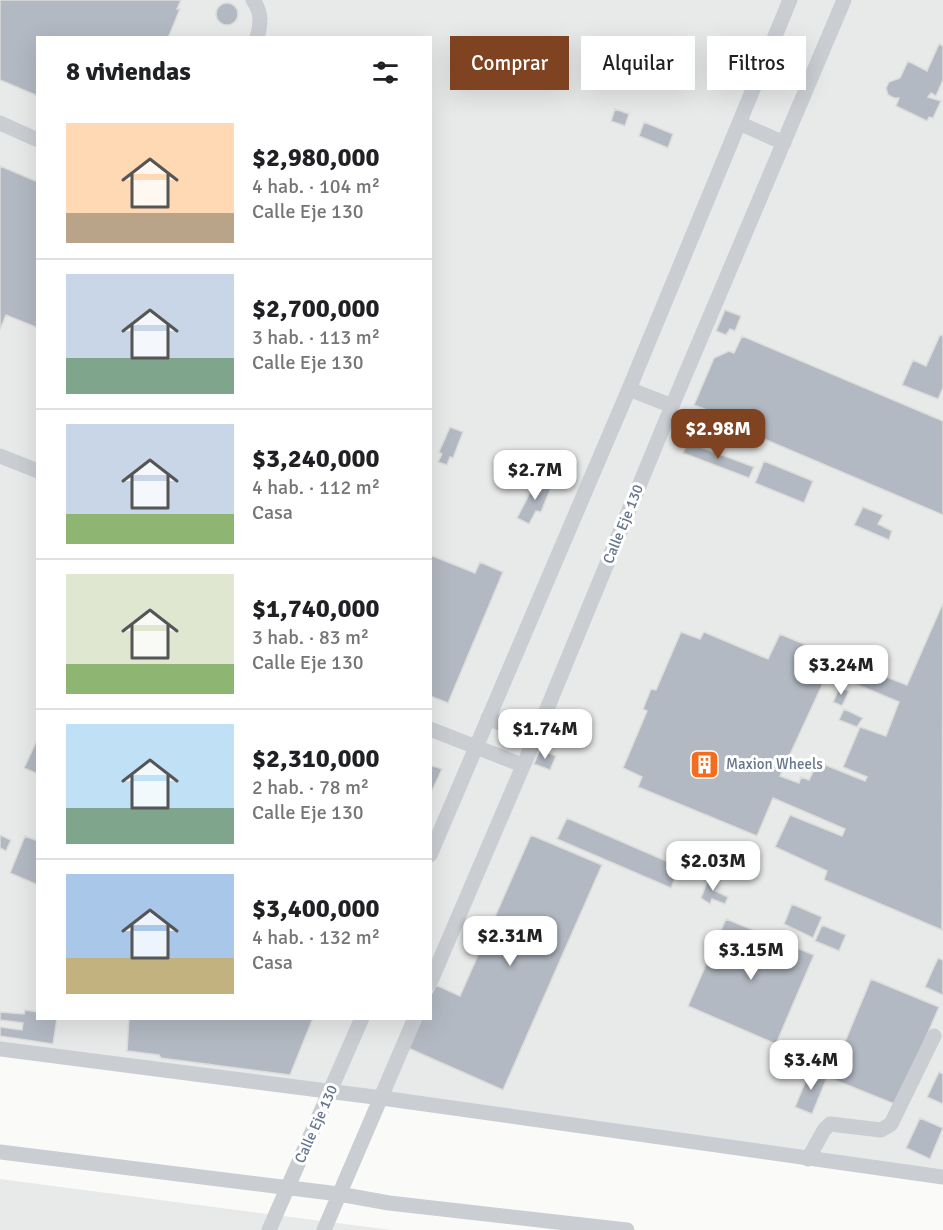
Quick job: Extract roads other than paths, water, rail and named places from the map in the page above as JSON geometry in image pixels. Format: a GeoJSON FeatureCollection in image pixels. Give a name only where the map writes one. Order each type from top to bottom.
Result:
{"type":"FeatureCollection","features":[{"type":"Feature","properties":{"kind":"street"},"geometry":{"type":"LineString","coordinates":[[253,0],[258,7],[261,19],[257,36]]}},
{"type":"Feature","properties":{"kind":"street"},"geometry":{"type":"LineString","coordinates":[[432,850],[629,389],[790,0]]}},
{"type":"Feature","properties":{"kind":"street","name":"Calle Eje 130"},"geometry":{"type":"LineString","coordinates":[[432,978],[844,0]]}},
{"type":"Feature","properties":{"kind":"street"},"geometry":{"type":"LineString","coordinates":[[0,123],[36,139]]}},
{"type":"Feature","properties":{"kind":"street"},"geometry":{"type":"LineString","coordinates":[[739,123],[784,143]]}},
{"type":"Feature","properties":{"kind":"street"},"geometry":{"type":"LineString","coordinates":[[629,389],[672,406]]}},
{"type":"Feature","properties":{"kind":"street"},"geometry":{"type":"LineString","coordinates":[[0,456],[36,470]]}},
{"type":"Feature","properties":{"kind":"street"},"geometry":{"type":"LineString","coordinates":[[488,718],[535,738]]}},
{"type":"Feature","properties":{"kind":"street"},"geometry":{"type":"LineString","coordinates":[[432,730],[522,765]]}},
{"type":"Feature","properties":{"kind":"street","name":"Calle Eje 130"},"geometry":{"type":"LineString","coordinates":[[269,1230],[361,1020]]}},
{"type":"Feature","properties":{"kind":"street"},"geometry":{"type":"LineString","coordinates":[[324,1230],[414,1020]]}},
{"type":"Feature","properties":{"kind":"street"},"geometry":{"type":"LineString","coordinates":[[808,1159],[824,1130],[830,1124],[881,1130],[891,1124],[934,1036]]}},
{"type":"Feature","properties":{"kind":"street"},"geometry":{"type":"LineString","coordinates":[[0,1049],[382,1098],[943,1177]]}},
{"type":"Feature","properties":{"kind":"street"},"geometry":{"type":"LineString","coordinates":[[0,1152],[339,1194],[389,1203],[627,1230]]}},
{"type":"Feature","properties":{"kind":"place","name":"Maxion Wheels"},"geometry":{"type":"Point","coordinates":[705,764]}}]}
